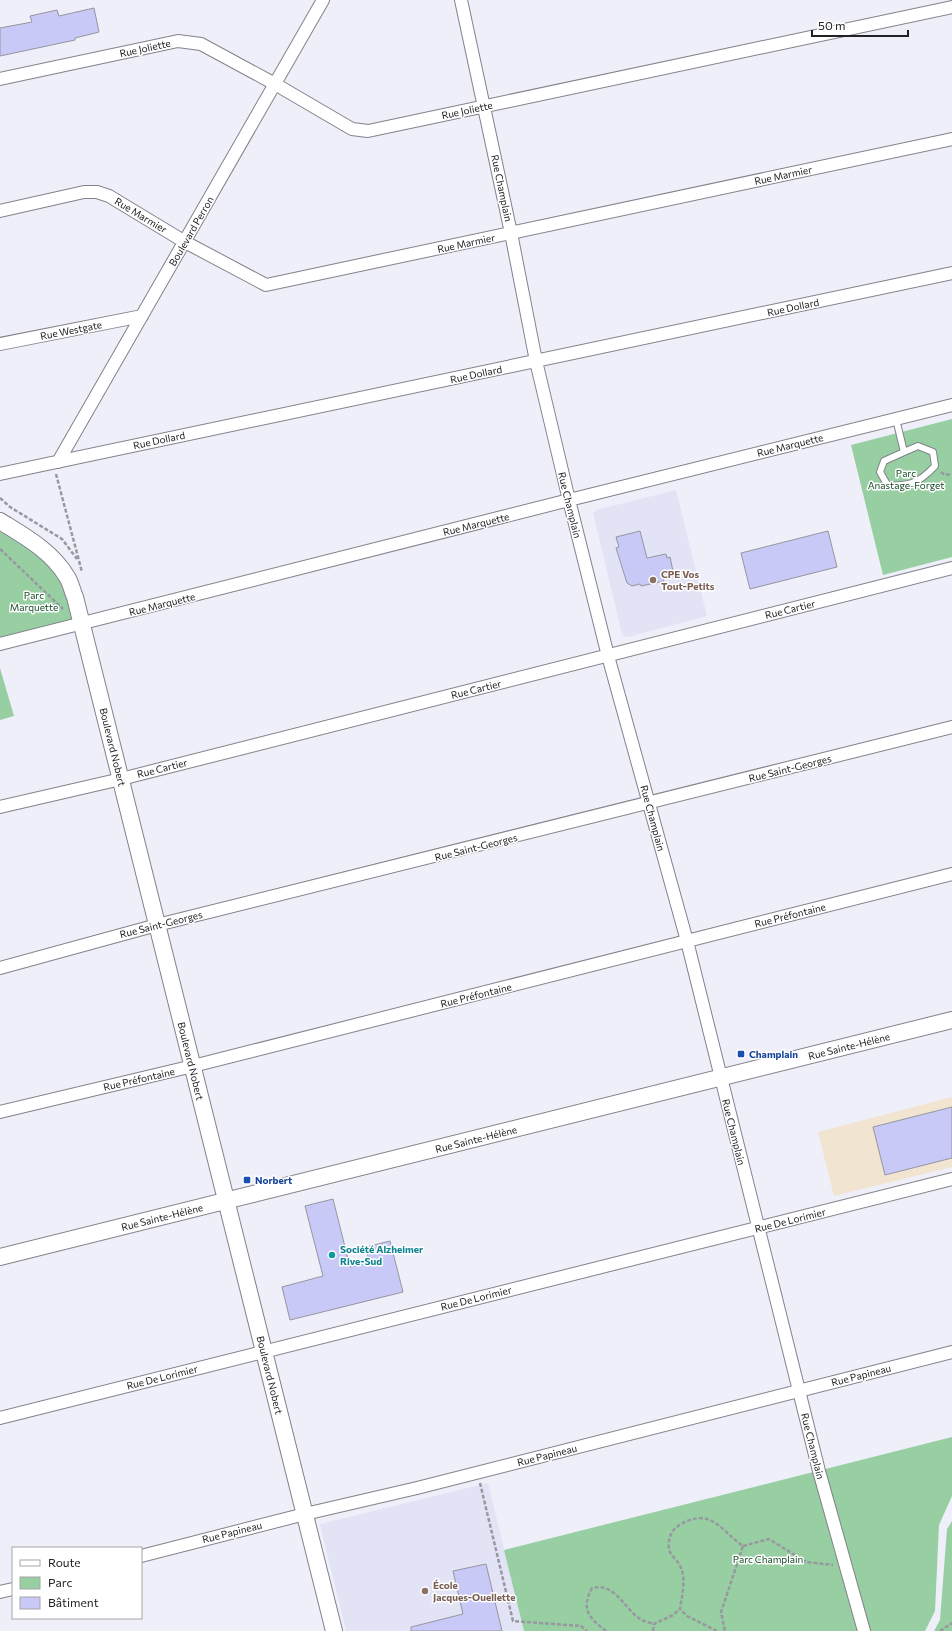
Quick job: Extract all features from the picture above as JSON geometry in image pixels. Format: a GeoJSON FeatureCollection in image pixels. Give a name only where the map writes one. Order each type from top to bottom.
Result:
{"type":"FeatureCollection","features":[{"type":"Feature","properties":{"kind":"street","name":"Boulevard Perron"},"geometry":{"type":"LineString","coordinates":[[58,462],[323,0]]}},
{"type":"Feature","properties":{"kind":"street","name":"Rue Champlain"},"geometry":{"type":"LineString","coordinates":[[461,0],[511,233],[536,361],[569,500],[608,656],[687,941],[799,1391],[864,1631]]}},
{"type":"Feature","properties":{"kind":"street","name":"Rue Joliette"},"geometry":{"type":"LineString","coordinates":[[0,78],[178,41],[185,41],[201,44],[275,84],[346,126],[359,131],[952,7]]}},
{"type":"Feature","properties":{"kind":"street","name":"Rue Marmier"},"geometry":{"type":"LineString","coordinates":[[0,211],[84,192],[97,192],[109,196],[185,242],[266,285],[952,139]]}},
{"type":"Feature","properties":{"kind":"street","name":"Rue Dollard"},"geometry":{"type":"LineString","coordinates":[[0,474],[952,273]]}},
{"type":"Feature","properties":{"kind":"street","name":"Rue Westgate"},"geometry":{"type":"LineString","coordinates":[[0,344],[142,316]]}},
{"type":"Feature","properties":{"kind":"street","name":"Rue Marquette"},"geometry":{"type":"LineString","coordinates":[[0,644],[82,625],[569,500],[952,405]]}},
{"type":"Feature","properties":{"kind":"street","name":"Boulevard Nobert"},"geometry":{"type":"LineString","coordinates":[[0,521],[32,542],[54,560],[67,577],[82,625],[334,1631]]}},
{"type":"Feature","properties":{"kind":"street","name":"Rue Cartier"},"geometry":{"type":"LineString","coordinates":[[0,807],[121,779],[952,568]]}},
{"type":"Feature","properties":{"kind":"street","name":"Rue Saint-Georges"},"geometry":{"type":"LineString","coordinates":[[0,968],[157,925],[649,804],[952,727]]}},
{"type":"Feature","properties":{"kind":"street","name":"Rue Préfontaine"},"geometry":{"type":"LineString","coordinates":[[0,1112],[193,1066],[952,874]]}},
{"type":"Feature","properties":{"kind":"street","name":"Rue Sainte-Hélène"},"geometry":{"type":"LineString","coordinates":[[0,1257],[952,1020]]}},
{"type":"Feature","properties":{"kind":"street","name":"Rue De Lorimier"},"geometry":{"type":"LineString","coordinates":[[0,1418],[952,1179]]}},
{"type":"Feature","properties":{"kind":"street","name":"Rue Papineau"},"geometry":{"type":"LineString","coordinates":[[142,1556],[305,1514],[478,1473],[952,1352]]}},
{"type":"Feature","properties":{"kind":"street"},"geometry":{"type":"LineString","coordinates":[[0,1592],[12,1589]]}},
{"type":"Feature","properties":{"kind":"lane"},"geometry":{"type":"LineString","coordinates":[[896,419],[904,452]]}},
{"type":"Feature","properties":{"kind":"lane"},"geometry":{"type":"LineString","coordinates":[[918,446],[933,452],[935,466],[923,479],[906,485],[888,486],[880,472],[884,461],[904,452],[918,446]]}},
{"type":"Feature","properties":{"kind":"path"},"geometry":{"type":"LineString","coordinates":[[56,474],[82,575]]}},
{"type":"Feature","properties":{"kind":"path"},"geometry":{"type":"LineString","coordinates":[[0,498],[10,507],[62,539],[79,561]]}},
{"type":"Feature","properties":{"kind":"path"},"geometry":{"type":"LineString","coordinates":[[0,549],[55,603],[82,625]]}},
{"type":"Feature","properties":{"kind":"path"},"geometry":{"type":"LineString","coordinates":[[478,1473],[513,1621],[581,1626],[587,1631]]}},
{"type":"Feature","properties":{"kind":"path"},"geometry":{"type":"LineString","coordinates":[[606,1631],[593,1621],[586,1607],[586,1599],[592,1588],[601,1586],[612,1590],[642,1621],[654,1624],[673,1615],[680,1609],[684,1580],[680,1565],[669,1552],[668,1540],[673,1529],[690,1520],[709,1519],[725,1528],[736,1541],[743,1546]]}},
{"type":"Feature","properties":{"kind":"path"},"geometry":{"type":"LineString","coordinates":[[743,1546],[769,1539],[806,1562],[826,1566],[846,1565]]}},
{"type":"Feature","properties":{"kind":"path"},"geometry":{"type":"LineString","coordinates":[[725,1631],[721,1612],[743,1546]]}},
{"type":"Feature","properties":{"kind":"path"},"geometry":{"type":"LineString","coordinates":[[680,1609],[687,1616],[717,1631]]}},
{"type":"Feature","properties":{"kind":"path"},"geometry":{"type":"LineString","coordinates":[[940,1631],[952,1622]]}},
{"type":"Feature","properties":{"kind":"path"},"geometry":{"type":"LineString","coordinates":[[653,1631],[654,1624]]}},
{"type":"Feature","properties":{"kind":"shaded area","name":"CPE Vos Tout-Petits"},"geometry":{"type":"Polygon","coordinates":[[[676,490],[707,616],[625,637],[622,634],[593,513],[596,510],[676,490]]]}},
{"type":"Feature","properties":{"kind":"shaded area"},"geometry":{"type":"Polygon","coordinates":[[[952,1097],[952,1167],[834,1196],[818,1132],[952,1097]]]}},
{"type":"Feature","properties":{"kind":"shaded area","name":"École Jacques-Ouellette"},"geometry":{"type":"Polygon","coordinates":[[[488,1483],[524,1631],[346,1631],[320,1524],[488,1483]]]}},
{"type":"Feature","properties":{"kind":"green space","name":"Parc Anastage-Forget"},"geometry":{"type":"Polygon","coordinates":[[[952,419],[952,557],[883,575],[851,445],[952,419]]]}},
{"type":"Feature","properties":{"kind":"green space","name":"Parc Marquette"},"geometry":{"type":"Polygon","coordinates":[[[0,529],[44,557],[75,597],[82,625],[0,644],[0,529]]]}},
{"type":"Feature","properties":{"kind":"green space"},"geometry":{"type":"Polygon","coordinates":[[[0,668],[14,716],[0,720],[0,668]]]}},
{"type":"Feature","properties":{"kind":"green space","name":"Parc Champlain"},"geometry":{"type":"Polygon","coordinates":[[[952,1437],[952,1496],[939,1525],[935,1611],[925,1631],[524,1631],[504,1550],[952,1437]]]}},
{"type":"Feature","properties":{"kind":"green space"},"geometry":{"type":"Polygon","coordinates":[[[952,1521],[952,1631],[934,1631],[940,1620],[947,1529],[952,1521]]]}},
{"type":"Feature","properties":{"kind":"building"},"geometry":{"type":"Polygon","coordinates":[[[94,8],[99,32],[75,38],[75,40],[0,56],[0,28],[32,22],[30,16],[57,10],[59,16],[94,8]]]}},
{"type":"Feature","properties":{"kind":"building"},"geometry":{"type":"Polygon","coordinates":[[[640,531],[647,558],[666,554],[667,558],[670,557],[674,576],[663,578],[664,581],[641,586],[640,584],[632,586],[627,583],[616,548],[619,547],[616,537],[640,531]]]}},
{"type":"Feature","properties":{"kind":"building"},"geometry":{"type":"Polygon","coordinates":[[[828,531],[837,567],[750,589],[741,553],[828,531]]]}},
{"type":"Feature","properties":{"kind":"building"},"geometry":{"type":"Polygon","coordinates":[[[952,1107],[952,1158],[885,1175],[873,1127],[952,1107]]]}},
{"type":"Feature","properties":{"kind":"building","name":"Société Alzheimer Rive-Sud"},"geometry":{"type":"Polygon","coordinates":[[[333,1199],[350,1267],[369,1262],[366,1247],[390,1241],[403,1292],[290,1320],[282,1287],[323,1276],[305,1206],[333,1199]]]}},
{"type":"Feature","properties":{"kind":"building"},"geometry":{"type":"Polygon","coordinates":[[[486,1564],[502,1631],[411,1631],[411,1627],[463,1614],[453,1571],[486,1564]]]}},
{"type":"Feature","properties":{"kind":"place","name":"CPE Vos Tout-Petits"},"geometry":{"type":"Point","coordinates":[653,580]}},
{"type":"Feature","properties":{"kind":"place","name":"Champlain"},"geometry":{"type":"Point","coordinates":[741,1054]}},
{"type":"Feature","properties":{"kind":"place","name":"Norbert"},"geometry":{"type":"Point","coordinates":[247,1180]}},
{"type":"Feature","properties":{"kind":"place","name":"Société Alzheimer Rive-Sud"},"geometry":{"type":"Point","coordinates":[332,1255]}},
{"type":"Feature","properties":{"kind":"place","name":"École Jacques-Ouellette"},"geometry":{"type":"Point","coordinates":[425,1591]}}]}
